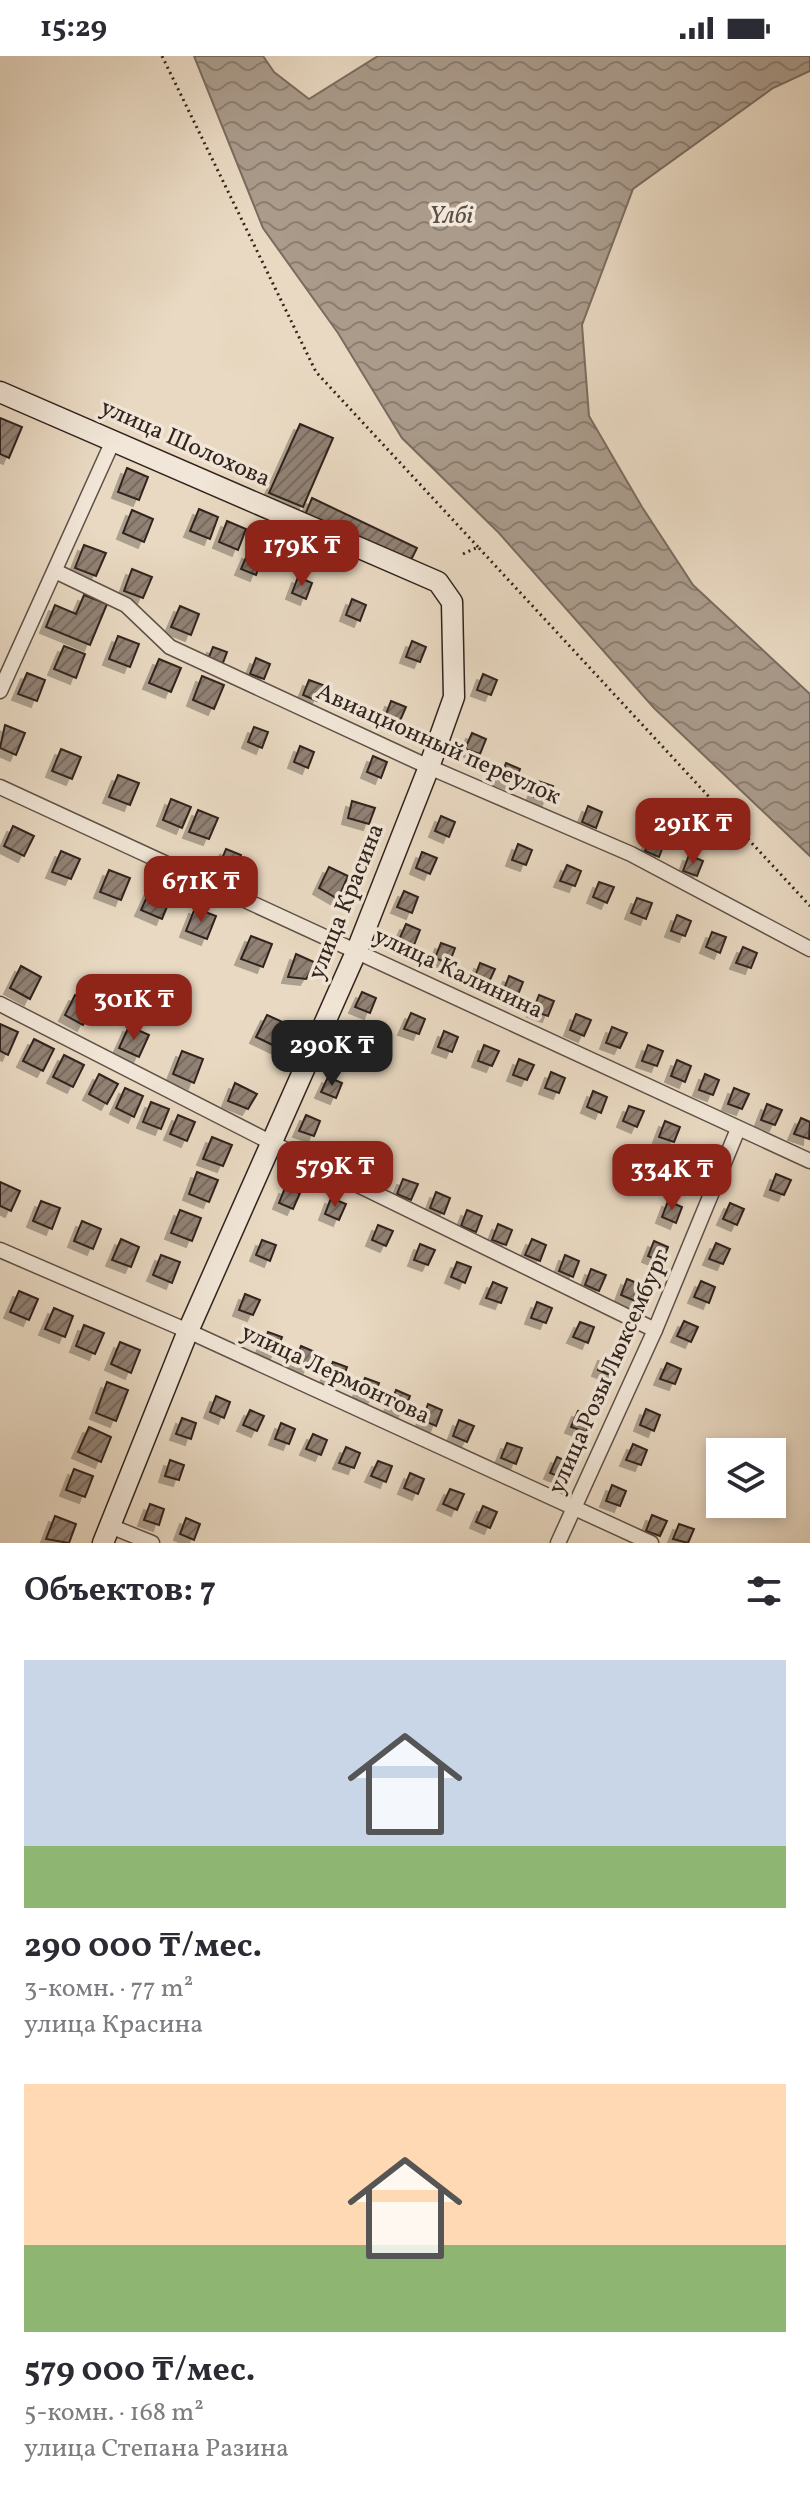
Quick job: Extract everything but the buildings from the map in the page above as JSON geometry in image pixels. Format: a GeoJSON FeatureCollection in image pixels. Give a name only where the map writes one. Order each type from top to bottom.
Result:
{"type":"FeatureCollection","features":[{"type":"Feature","properties":{"kind":"street","name":"улица Шолохова"},"geometry":{"type":"LineString","coordinates":[[0,392],[438,582]]}},
{"type":"Feature","properties":{"kind":"street"},"geometry":{"type":"LineString","coordinates":[[0,691],[113,441]]}},
{"type":"Feature","properties":{"kind":"street","name":"Авиационный переулок"},"geometry":{"type":"LineString","coordinates":[[55,571],[126,605],[170,647],[429,767],[631,854],[810,949]]}},
{"type":"Feature","properties":{"kind":"street","name":"улица Красина"},"geometry":{"type":"LineString","coordinates":[[106,1535],[188,1331],[357,950],[454,697],[452,602],[438,582]]}},
{"type":"Feature","properties":{"kind":"street","name":"улица Калинина"},"geometry":{"type":"LineString","coordinates":[[0,787],[810,1161]]}},
{"type":"Feature","properties":{"kind":"street"},"geometry":{"type":"LineString","coordinates":[[0,1004],[272,1143],[655,1330]]}},
{"type":"Feature","properties":{"kind":"street","name":"улица Розы Люксембург"},"geometry":{"type":"LineString","coordinates":[[558,1543],[655,1330],[738,1129]]}},
{"type":"Feature","properties":{"kind":"street","name":"улица Лермонтова"},"geometry":{"type":"LineString","coordinates":[[0,1250],[188,1331],[651,1543]]}},
{"type":"Feature","properties":{"kind":"street"},"geometry":{"type":"LineString","coordinates":[[106,1535],[152,1543]]}},
{"type":"Feature","properties":{"kind":"path"},"geometry":{"type":"LineString","coordinates":[[162,56],[316,372],[810,906]]}},
{"type":"Feature","properties":{"kind":"path"},"geometry":{"type":"LineString","coordinates":[[463,554],[478,547]]}},
{"type":"Feature","properties":{"kind":"water","name":"Үлбі"},"geometry":{"type":"Polygon","coordinates":[[[194,56],[263,56],[274,72],[309,99],[378,56],[810,56],[810,71],[773,88],[633,189],[582,325],[589,416],[642,507],[693,585],[810,694],[810,856],[654,708],[499,533],[402,438],[338,333],[263,228],[194,56]]]}}]}
